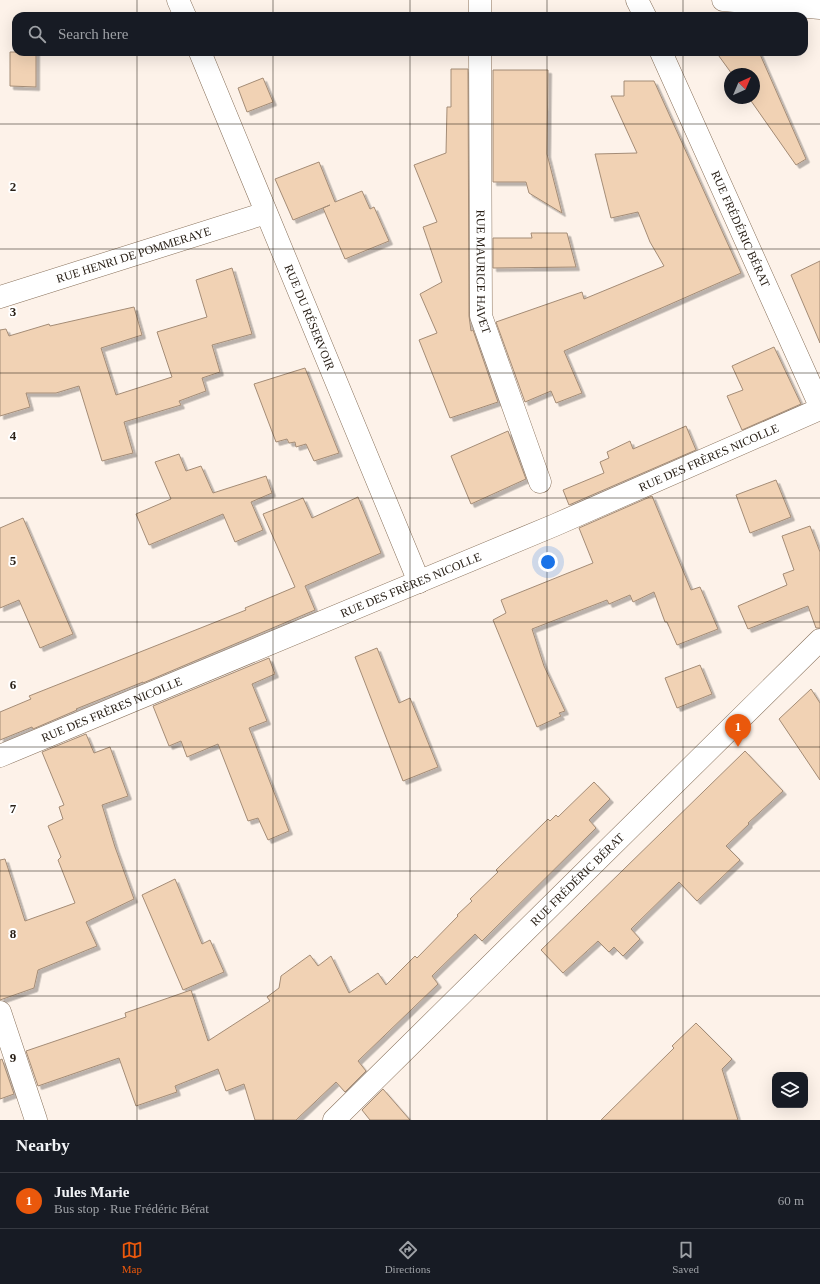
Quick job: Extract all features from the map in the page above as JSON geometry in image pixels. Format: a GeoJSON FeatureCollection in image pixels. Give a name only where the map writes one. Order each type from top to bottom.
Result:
{"type":"FeatureCollection","features":[{"type":"Feature","properties":{"kind":"street"},"geometry":{"type":"LineString","coordinates":[[178,0],[183,12]]}},
{"type":"Feature","properties":{"kind":"street"},"geometry":{"type":"LineString","coordinates":[[480,0],[480,12]]}},
{"type":"Feature","properties":{"kind":"street"},"geometry":{"type":"LineString","coordinates":[[637,0],[643,12]]}},
{"type":"Feature","properties":{"kind":"street"},"geometry":{"type":"LineString","coordinates":[[723,0],[820,8]]}},
{"type":"Feature","properties":{"kind":"street","name":"RUE DU RÉSERVOIR"},"geometry":{"type":"LineString","coordinates":[[202,56],[419,582]]}},
{"type":"Feature","properties":{"kind":"street","name":"RUE MAURICE HAVET"},"geometry":{"type":"LineString","coordinates":[[480,56],[481,316],[540,482]]}},
{"type":"Feature","properties":{"kind":"street","name":"RUE FRÉDÉRIC BÉRAT"},"geometry":{"type":"LineString","coordinates":[[663,56],[820,408]]}},
{"type":"Feature","properties":{"kind":"street","name":"RUE HENRI DE POMMERAYE"},"geometry":{"type":"LineString","coordinates":[[0,297],[266,213]]}},
{"type":"Feature","properties":{"kind":"street","name":"RUE DES FRÈRES NICOLLE"},"geometry":{"type":"LineString","coordinates":[[0,756],[555,525],[820,408]]}},
{"type":"Feature","properties":{"kind":"street","name":"RUE FRÉDÉRIC BÉRAT"},"geometry":{"type":"LineString","coordinates":[[334,1120],[820,640]]}},
{"type":"Feature","properties":{"kind":"street"},"geometry":{"type":"LineString","coordinates":[[0,1012],[36,1120]]}},
{"type":"Feature","properties":{"kind":"building"},"geometry":{"type":"Polygon","coordinates":[[[10,52],[12,52],[12,56],[36,56],[36,87],[10,86],[10,52]]]}},
{"type":"Feature","properties":{"kind":"building"},"geometry":{"type":"Polygon","coordinates":[[[719,56],[761,56],[806,159],[796,165],[753,104],[760,104],[760,68],[728,68],[719,56]]]}},
{"type":"Feature","properties":{"kind":"building"},"geometry":{"type":"Polygon","coordinates":[[[451,69],[468,69],[469,316],[471,331],[473,330],[498,402],[450,418],[419,340],[437,333],[420,294],[442,282],[423,227],[437,222],[414,165],[446,153],[447,107],[451,107],[451,69]]]}},
{"type":"Feature","properties":{"kind":"building"},"geometry":{"type":"Polygon","coordinates":[[[493,70],[548,70],[547,154],[562,213],[529,193],[526,182],[493,182],[493,70]]]}},
{"type":"Feature","properties":{"kind":"building"},"geometry":{"type":"Polygon","coordinates":[[[263,78],[273,102],[247,112],[238,88],[263,78]]]}},
{"type":"Feature","properties":{"kind":"building"},"geometry":{"type":"Polygon","coordinates":[[[624,81],[654,81],[741,273],[564,351],[582,393],[556,403],[551,391],[525,402],[496,322],[582,292],[584,299],[664,266],[650,242],[638,212],[611,218],[595,154],[637,153],[611,96],[624,96],[624,81]]]}},
{"type":"Feature","properties":{"kind":"building"},"geometry":{"type":"Polygon","coordinates":[[[319,162],[335,202],[362,191],[370,209],[374,207],[389,241],[345,259],[323,208],[330,205],[293,220],[275,179],[319,162]]]}},
{"type":"Feature","properties":{"kind":"building"},"geometry":{"type":"Polygon","coordinates":[[[531,233],[567,233],[576,267],[493,268],[493,238],[532,238],[531,233]]]}},
{"type":"Feature","properties":{"kind":"building"},"geometry":{"type":"Polygon","coordinates":[[[820,261],[820,343],[791,275],[820,261]]]}},
{"type":"Feature","properties":{"kind":"building"},"geometry":{"type":"Polygon","coordinates":[[[232,268],[252,334],[212,345],[220,372],[202,378],[206,391],[179,401],[181,405],[124,422],[133,453],[102,461],[79,386],[56,393],[26,393],[30,407],[0,416],[0,330],[6,329],[9,336],[49,324],[50,326],[134,307],[142,335],[101,348],[116,395],[172,377],[157,332],[207,317],[196,280],[232,268]]]}},
{"type":"Feature","properties":{"kind":"building"},"geometry":{"type":"Polygon","coordinates":[[[774,347],[801,404],[742,430],[727,396],[743,390],[732,366],[774,347]]]}},
{"type":"Feature","properties":{"kind":"building"},"geometry":{"type":"Polygon","coordinates":[[[305,368],[339,453],[314,461],[306,444],[296,447],[295,442],[289,443],[287,439],[276,442],[254,384],[305,368]]]}},
{"type":"Feature","properties":{"kind":"building"},"geometry":{"type":"Polygon","coordinates":[[[686,426],[696,450],[569,505],[563,490],[604,473],[600,462],[609,458],[607,452],[630,441],[633,449],[686,426]]]}},
{"type":"Feature","properties":{"kind":"building"},"geometry":{"type":"Polygon","coordinates":[[[508,431],[526,479],[471,504],[451,456],[508,431]]]}},
{"type":"Feature","properties":{"kind":"building"},"geometry":{"type":"Polygon","coordinates":[[[179,454],[186,471],[201,466],[213,493],[266,476],[272,493],[251,502],[263,530],[235,542],[223,514],[149,545],[136,514],[171,499],[155,462],[179,454]]]}},
{"type":"Feature","properties":{"kind":"building"},"geometry":{"type":"Polygon","coordinates":[[[776,480],[791,517],[750,533],[736,495],[776,480]]]}},
{"type":"Feature","properties":{"kind":"building"},"geometry":{"type":"Polygon","coordinates":[[[652,496],[691,590],[700,587],[718,629],[677,645],[667,622],[665,622],[654,592],[633,602],[630,595],[609,604],[607,600],[532,629],[544,666],[565,711],[559,713],[561,716],[537,727],[493,620],[506,613],[501,600],[593,563],[579,528],[652,496]]]}},
{"type":"Feature","properties":{"kind":"building"},"geometry":{"type":"Polygon","coordinates":[[[358,497],[381,553],[305,586],[315,610],[143,683],[76,709],[77,710],[33,729],[32,727],[0,740],[0,712],[31,699],[29,696],[246,610],[245,608],[295,587],[263,514],[303,498],[312,518],[358,497]]]}},
{"type":"Feature","properties":{"kind":"building"},"geometry":{"type":"Polygon","coordinates":[[[23,518],[73,634],[40,648],[19,600],[0,608],[0,528],[23,518]]]}},
{"type":"Feature","properties":{"kind":"building"},"geometry":{"type":"Polygon","coordinates":[[[810,526],[820,552],[820,628],[816,628],[808,606],[748,629],[738,606],[787,585],[783,574],[794,570],[782,536],[810,526]]]}},
{"type":"Feature","properties":{"kind":"building"},"geometry":{"type":"Polygon","coordinates":[[[377,648],[399,703],[410,698],[438,767],[403,781],[355,657],[377,648]]]}},
{"type":"Feature","properties":{"kind":"building"},"geometry":{"type":"Polygon","coordinates":[[[269,658],[275,674],[252,684],[267,721],[249,728],[289,831],[268,840],[258,818],[248,821],[218,744],[187,757],[181,741],[169,746],[153,706],[269,658]]]}},
{"type":"Feature","properties":{"kind":"building"},"geometry":{"type":"Polygon","coordinates":[[[700,665],[712,694],[677,708],[665,678],[700,665]]]}},
{"type":"Feature","properties":{"kind":"building"},"geometry":{"type":"Polygon","coordinates":[[[811,689],[820,703],[820,780],[779,719],[811,689]]]}},
{"type":"Feature","properties":{"kind":"building"},"geometry":{"type":"Polygon","coordinates":[[[86,734],[94,753],[110,747],[128,796],[102,805],[115,847],[134,899],[86,922],[97,946],[38,970],[34,988],[0,1000],[0,860],[5,859],[25,921],[75,903],[58,860],[61,857],[48,826],[63,819],[59,807],[64,805],[42,752],[86,734]]]}},
{"type":"Feature","properties":{"kind":"building"},"geometry":{"type":"Polygon","coordinates":[[[745,751],[783,791],[748,823],[749,824],[726,846],[740,860],[697,901],[679,882],[631,929],[640,939],[623,956],[614,947],[609,952],[598,941],[563,973],[541,950],[745,751]]]}},
{"type":"Feature","properties":{"kind":"building"},"geometry":{"type":"Polygon","coordinates":[[[594,782],[610,799],[589,820],[596,828],[482,941],[475,934],[432,976],[438,984],[358,1061],[366,1071],[345,1092],[336,1082],[296,1120],[255,1120],[244,1084],[226,1091],[218,1069],[175,1086],[177,1092],[136,1106],[119,1058],[38,1086],[26,1051],[126,1017],[125,1013],[191,990],[208,1041],[270,1001],[267,997],[279,988],[281,976],[310,955],[318,966],[331,956],[349,993],[378,973],[386,985],[415,956],[417,958],[458,916],[457,915],[472,901],[470,899],[498,872],[496,870],[548,819],[550,821],[556,815],[558,817],[594,782]]]}},
{"type":"Feature","properties":{"kind":"building"},"geometry":{"type":"Polygon","coordinates":[[[175,879],[202,944],[210,940],[224,972],[183,990],[142,895],[175,879]]]}},
{"type":"Feature","properties":{"kind":"building"},"geometry":{"type":"Polygon","coordinates":[[[696,1023],[732,1059],[722,1069],[738,1120],[601,1120],[674,1048],[672,1046],[696,1023]]]}},
{"type":"Feature","properties":{"kind":"building"},"geometry":{"type":"Polygon","coordinates":[[[2,1059],[14,1094],[0,1099],[0,1060],[2,1059]]]}},
{"type":"Feature","properties":{"kind":"building"},"geometry":{"type":"Polygon","coordinates":[[[383,1089],[410,1120],[370,1120],[362,1110],[383,1089]]]}},
{"type":"Feature","properties":{"kind":"place","name":"Jules Marie"},"geometry":{"type":"Point","coordinates":[738,747]}}]}
